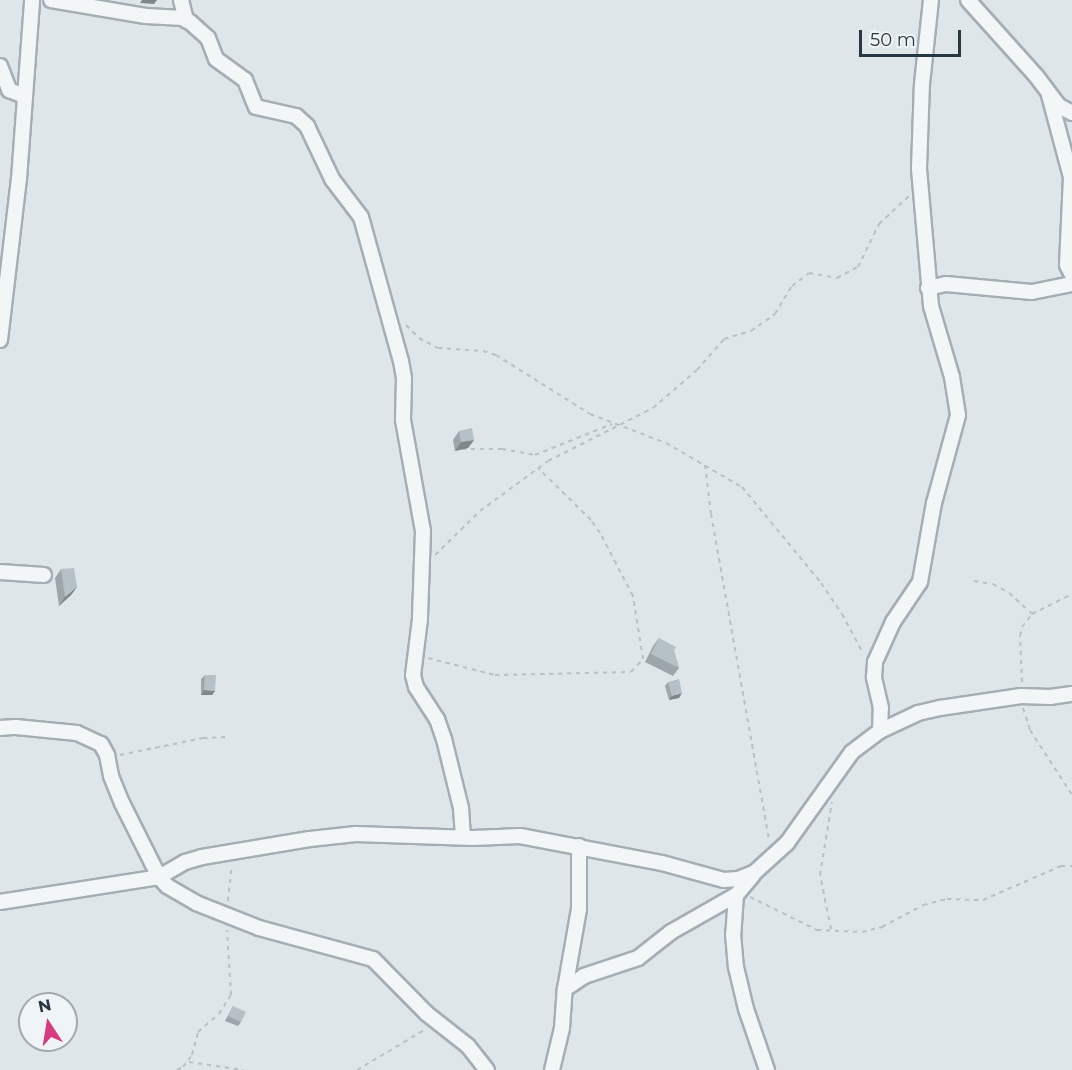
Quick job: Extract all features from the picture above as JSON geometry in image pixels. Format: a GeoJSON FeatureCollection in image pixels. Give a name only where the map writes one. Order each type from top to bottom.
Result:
{"type":"FeatureCollection","features":[{"type":"Feature","properties":{"kind":"street"},"geometry":{"type":"LineString","coordinates":[[0,340],[19,179],[32,0]]}},
{"type":"Feature","properties":{"kind":"street"},"geometry":{"type":"LineString","coordinates":[[51,0],[186,20],[208,38],[216,59],[245,80],[250,99],[256,107],[296,116],[307,126],[332,179],[358,212],[365,225],[384,307],[403,369],[403,420],[423,531],[415,680],[441,727],[461,808],[464,837]]}},
{"type":"Feature","properties":{"kind":"street"},"geometry":{"type":"LineString","coordinates":[[181,0],[186,20]]}},
{"type":"Feature","properties":{"kind":"street"},"geometry":{"type":"LineString","coordinates":[[880,731],[881,708],[874,677],[879,649],[920,582],[933,503],[958,415],[952,377],[928,288],[919,168],[921,95],[931,0]]}},
{"type":"Feature","properties":{"kind":"street"},"geometry":{"type":"LineString","coordinates":[[968,0],[1037,77],[1049,95],[1064,110],[1072,113]]}},
{"type":"Feature","properties":{"kind":"street"},"geometry":{"type":"LineString","coordinates":[[0,66],[9,90],[25,96]]}},
{"type":"Feature","properties":{"kind":"street"},"geometry":{"type":"LineString","coordinates":[[1049,95],[1071,177],[1067,265],[1072,275]]}},
{"type":"Feature","properties":{"kind":"street"},"geometry":{"type":"LineString","coordinates":[[928,288],[946,284],[1032,291],[1072,284]]}},
{"type":"Feature","properties":{"kind":"street"},"geometry":{"type":"LineString","coordinates":[[0,572],[44,574]]}},
{"type":"Feature","properties":{"kind":"street"},"geometry":{"type":"LineString","coordinates":[[565,989],[584,976],[639,958],[670,932],[738,894],[754,873],[771,859],[804,821],[826,786],[852,752],[880,731],[929,710],[1021,696],[1050,698],[1072,694]]}},
{"type":"Feature","properties":{"kind":"street"},"geometry":{"type":"LineString","coordinates":[[0,728],[16,727],[77,734],[101,744],[107,755],[111,776],[122,804],[159,877],[182,895],[226,916],[291,938],[373,959],[437,1023],[464,1042],[487,1070]]}},
{"type":"Feature","properties":{"kind":"street"},"geometry":{"type":"LineString","coordinates":[[0,902],[159,877],[191,860],[310,839],[356,834],[520,836],[579,846],[724,880],[738,879],[754,873]]}},
{"type":"Feature","properties":{"kind":"street"},"geometry":{"type":"LineString","coordinates":[[552,1070],[562,1028],[565,989],[579,909],[579,846]]}},
{"type":"Feature","properties":{"kind":"street"},"geometry":{"type":"LineString","coordinates":[[738,894],[733,933],[736,967],[746,1009],[767,1070]]}},
{"type":"Feature","properties":{"kind":"path"},"geometry":{"type":"LineString","coordinates":[[421,568],[480,511],[538,468],[653,408],[697,370],[724,339],[751,331],[776,314],[792,286],[809,273],[837,278],[858,267],[879,224],[894,207],[921,189]]}},
{"type":"Feature","properties":{"kind":"path"},"geometry":{"type":"LineString","coordinates":[[384,307],[428,344],[438,348],[483,351],[495,355],[582,409],[612,424],[666,443],[742,487],[821,583],[859,644],[874,677]]}},
{"type":"Feature","properties":{"kind":"path"},"geometry":{"type":"LineString","coordinates":[[455,450],[502,449],[535,455],[612,424]]}},
{"type":"Feature","properties":{"kind":"path"},"geometry":{"type":"LineString","coordinates":[[705,464],[711,514],[771,859]]}},
{"type":"Feature","properties":{"kind":"path"},"geometry":{"type":"LineString","coordinates":[[416,658],[430,658],[495,675],[632,672],[643,659],[633,596],[600,533],[591,520],[538,468]]}},
{"type":"Feature","properties":{"kind":"path"},"geometry":{"type":"LineString","coordinates":[[974,581],[993,584],[1009,593],[1032,614]]}},
{"type":"Feature","properties":{"kind":"path"},"geometry":{"type":"LineString","coordinates":[[1072,594],[1032,614],[1022,627],[1020,636],[1023,669],[1021,696],[1030,730],[1072,795]]}},
{"type":"Feature","properties":{"kind":"path"},"geometry":{"type":"LineString","coordinates":[[107,755],[139,752],[202,738],[229,737]]}},
{"type":"Feature","properties":{"kind":"path"},"geometry":{"type":"LineString","coordinates":[[826,786],[832,799],[832,812],[821,858],[820,875],[831,930]]}},
{"type":"Feature","properties":{"kind":"path"},"geometry":{"type":"LineString","coordinates":[[177,1070],[188,1062],[196,1046],[198,1032],[219,1014],[231,995],[226,916],[232,867],[229,854]]}},
{"type":"Feature","properties":{"kind":"path"},"geometry":{"type":"LineString","coordinates":[[738,894],[817,930],[862,932],[882,927],[923,905],[947,898],[983,900],[1061,866],[1072,866]]}},
{"type":"Feature","properties":{"kind":"path"},"geometry":{"type":"LineString","coordinates":[[357,1070],[437,1023]]}},
{"type":"Feature","properties":{"kind":"path"},"geometry":{"type":"LineString","coordinates":[[188,1062],[243,1070]]}},
{"type":"Feature","properties":{"kind":"building"},"geometry":{"type":"Polygon","coordinates":[[[472,428],[474,440],[461,442],[459,431],[472,428]]]}},
{"type":"Feature","properties":{"kind":"building"},"geometry":{"type":"Polygon","coordinates":[[[74,568],[77,587],[65,597],[61,569],[74,568]]]}},
{"type":"Feature","properties":{"kind":"building"},"geometry":{"type":"Polygon","coordinates":[[[659,638],[676,647],[674,651],[679,668],[651,654],[659,638]]]}},
{"type":"Feature","properties":{"kind":"building"},"geometry":{"type":"Polygon","coordinates":[[[205,675],[216,675],[215,691],[204,690],[205,675]]]}},
{"type":"Feature","properties":{"kind":"building"},"geometry":{"type":"Polygon","coordinates":[[[679,679],[682,693],[672,696],[668,682],[679,679]]]}},
{"type":"Feature","properties":{"kind":"building"},"geometry":{"type":"Polygon","coordinates":[[[233,1006],[246,1012],[241,1022],[228,1016],[233,1006]]]}}]}
